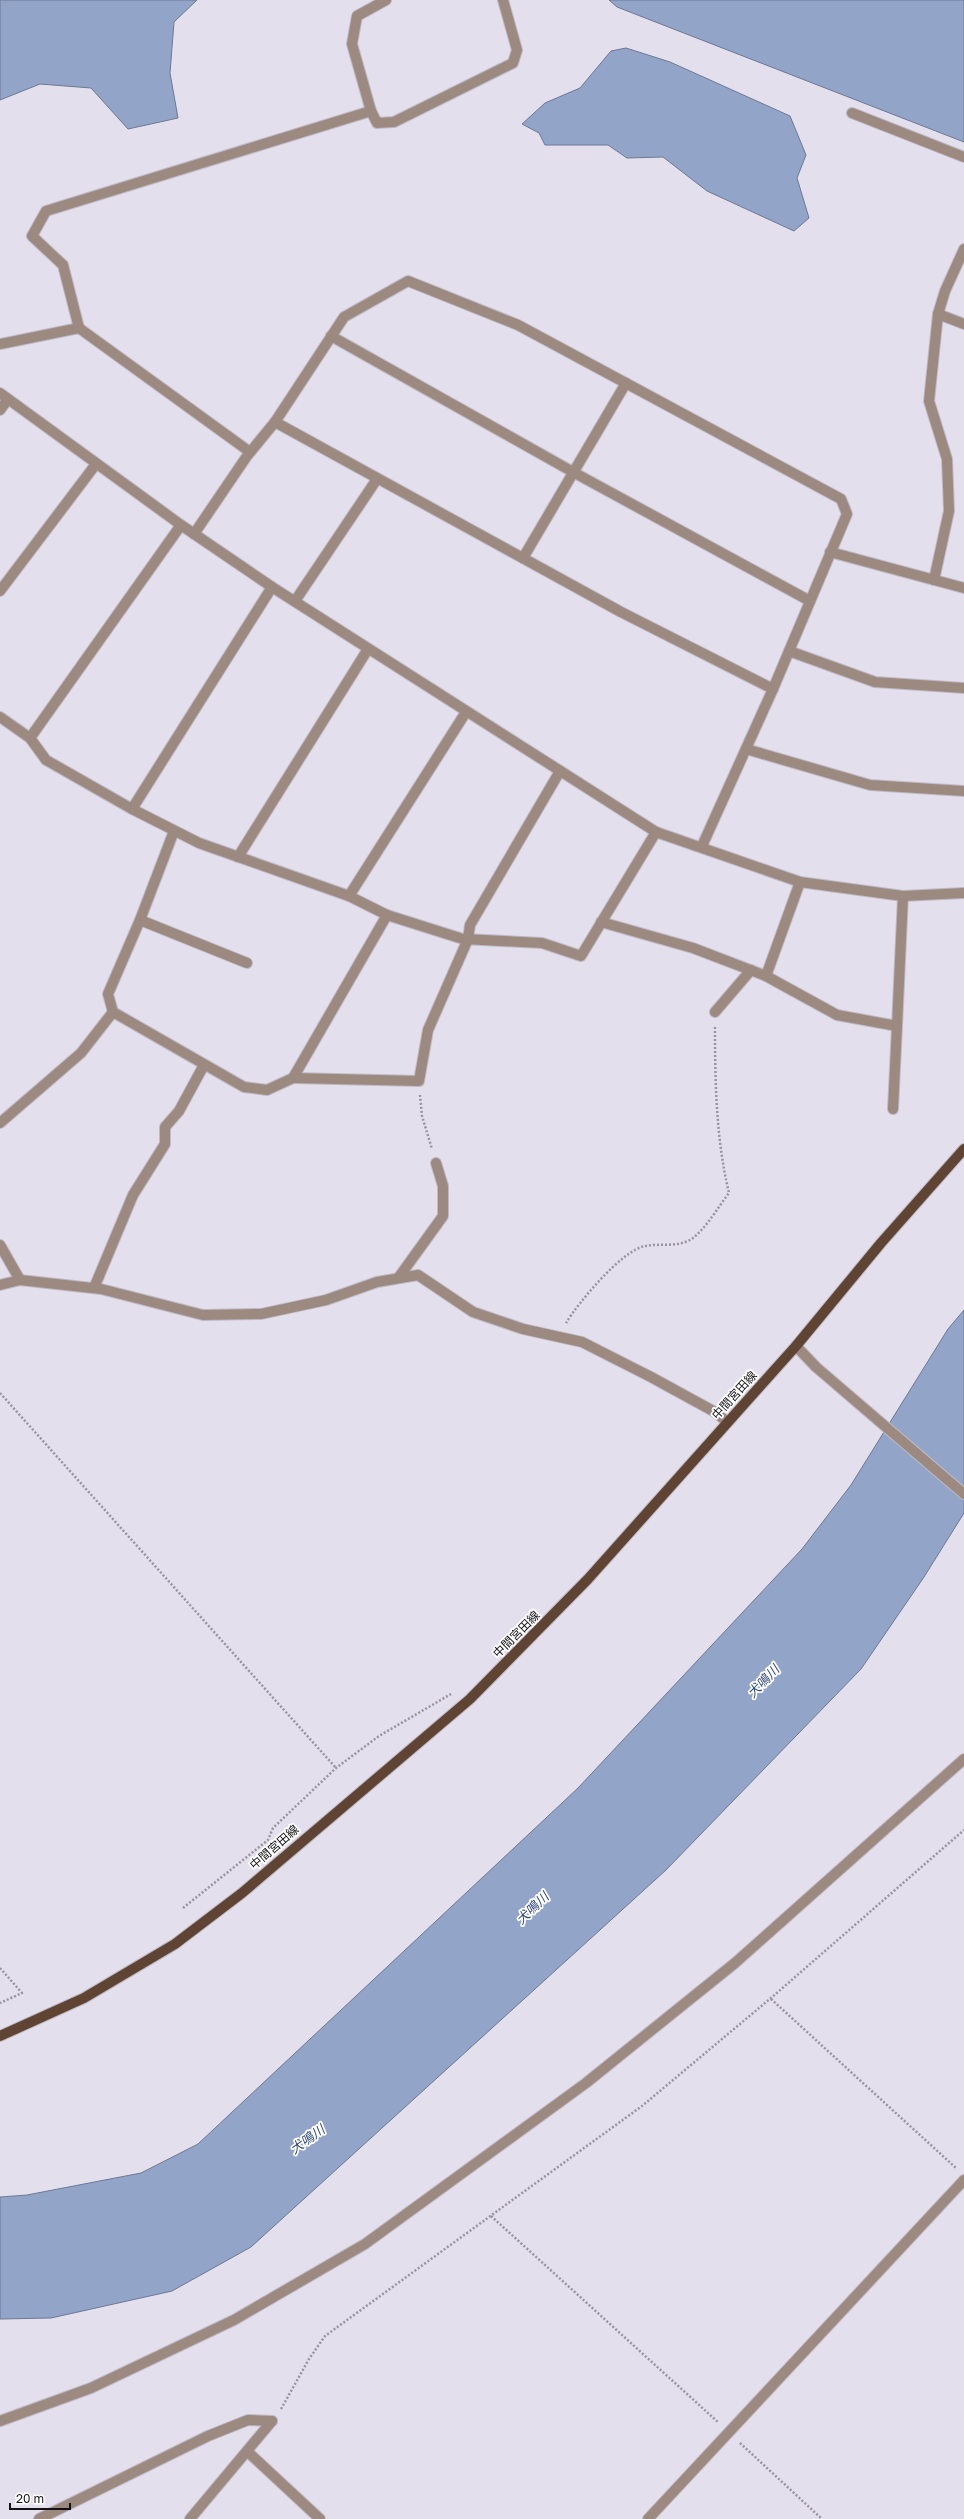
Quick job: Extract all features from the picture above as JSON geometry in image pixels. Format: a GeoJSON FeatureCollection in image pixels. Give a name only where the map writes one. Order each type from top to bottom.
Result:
{"type":"FeatureCollection","features":[{"type":"Feature","properties":{"kind":"main road","name":"中間宮田線"},"geometry":{"type":"LineString","coordinates":[[0,2036],[84,1998],[175,1944],[242,1893],[470,1699],[588,1579],[796,1346],[881,1244],[964,1149]]}},
{"type":"Feature","properties":{"kind":"street"},"geometry":{"type":"LineString","coordinates":[[386,0],[357,16],[352,44],[370,111],[377,123],[394,122],[513,62],[517,50],[503,0]]}},
{"type":"Feature","properties":{"kind":"street"},"geometry":{"type":"LineString","coordinates":[[250,452],[79,328],[63,265],[32,236],[46,211],[370,111]]}},
{"type":"Feature","properties":{"kind":"street"},"geometry":{"type":"LineString","coordinates":[[852,113],[964,157]]}},
{"type":"Feature","properties":{"kind":"street"},"geometry":{"type":"LineString","coordinates":[[934,580],[949,511],[947,459],[929,401],[938,314],[945,291],[964,249]]}},
{"type":"Feature","properties":{"kind":"street"},"geometry":{"type":"LineString","coordinates":[[194,534],[250,452],[275,422],[344,317],[408,281],[518,325],[841,499],[847,514],[774,689],[702,846]]}},
{"type":"Feature","properties":{"kind":"street"},"geometry":{"type":"LineString","coordinates":[[938,314],[964,324]]}},
{"type":"Feature","properties":{"kind":"street"},"geometry":{"type":"LineString","coordinates":[[0,344],[79,328]]}},
{"type":"Feature","properties":{"kind":"street"},"geometry":{"type":"LineString","coordinates":[[332,336],[573,472],[810,600]]}},
{"type":"Feature","properties":{"kind":"street"},"geometry":{"type":"LineString","coordinates":[[523,558],[626,383]]}},
{"type":"Feature","properties":{"kind":"street"},"geometry":{"type":"LineString","coordinates":[[0,393],[181,525],[272,587],[656,832],[702,846],[800,882],[903,896],[964,893]]}},
{"type":"Feature","properties":{"kind":"street"},"geometry":{"type":"LineString","coordinates":[[0,410],[8,399]]}},
{"type":"Feature","properties":{"kind":"street"},"geometry":{"type":"LineString","coordinates":[[275,422],[376,479],[621,612],[774,689]]}},
{"type":"Feature","properties":{"kind":"street"},"geometry":{"type":"LineString","coordinates":[[0,591],[96,464]]}},
{"type":"Feature","properties":{"kind":"street"},"geometry":{"type":"LineString","coordinates":[[295,602],[376,479]]}},
{"type":"Feature","properties":{"kind":"street"},"geometry":{"type":"LineString","coordinates":[[30,738],[181,525]]}},
{"type":"Feature","properties":{"kind":"street"},"geometry":{"type":"LineString","coordinates":[[830,552],[964,588]]}},
{"type":"Feature","properties":{"kind":"street"},"geometry":{"type":"LineString","coordinates":[[132,809],[272,587]]}},
{"type":"Feature","properties":{"kind":"street"},"geometry":{"type":"LineString","coordinates":[[238,857],[368,649]]}},
{"type":"Feature","properties":{"kind":"street"},"geometry":{"type":"LineString","coordinates":[[789,650],[875,682],[964,688]]}},
{"type":"Feature","properties":{"kind":"street"},"geometry":{"type":"LineString","coordinates":[[349,896],[466,712]]}},
{"type":"Feature","properties":{"kind":"street"},"geometry":{"type":"LineString","coordinates":[[0,717],[30,738],[46,760],[174,831],[238,857],[349,896],[387,915],[468,939],[542,943],[581,956],[656,832]]}},
{"type":"Feature","properties":{"kind":"street"},"geometry":{"type":"LineString","coordinates":[[746,749],[870,785],[964,791]]}},
{"type":"Feature","properties":{"kind":"street"},"geometry":{"type":"LineString","coordinates":[[174,831],[140,920],[108,994],[113,1012],[244,1087],[267,1090],[293,1078],[419,1081],[428,1030],[468,939],[470,925],[560,771]]}},
{"type":"Feature","properties":{"kind":"street"},"geometry":{"type":"LineString","coordinates":[[766,976],[800,882]]}},
{"type":"Feature","properties":{"kind":"street"},"geometry":{"type":"LineString","coordinates":[[893,1109],[903,896]]}},
{"type":"Feature","properties":{"kind":"street"},"geometry":{"type":"LineString","coordinates":[[293,1078],[387,915]]}},
{"type":"Feature","properties":{"kind":"street"},"geometry":{"type":"LineString","coordinates":[[140,920],[247,964]]}},
{"type":"Feature","properties":{"kind":"street"},"geometry":{"type":"LineString","coordinates":[[601,922],[693,948],[751,970],[766,976],[837,1015],[897,1026]]}},
{"type":"Feature","properties":{"kind":"street"},"geometry":{"type":"LineString","coordinates":[[715,1012],[751,970]]}},
{"type":"Feature","properties":{"kind":"street"},"geometry":{"type":"LineString","coordinates":[[0,1123],[81,1053],[113,1012]]}},
{"type":"Feature","properties":{"kind":"street"},"geometry":{"type":"LineString","coordinates":[[94,1288],[133,1195],[165,1144],[165,1127],[179,1111],[204,1065]]}},
{"type":"Feature","properties":{"kind":"street"},"geometry":{"type":"LineString","coordinates":[[399,1277],[443,1216],[443,1186],[436,1163]]}},
{"type":"Feature","properties":{"kind":"street"},"geometry":{"type":"LineString","coordinates":[[0,1245],[20,1280]]}},
{"type":"Feature","properties":{"kind":"street"},"geometry":{"type":"LineString","coordinates":[[0,1285],[20,1280],[94,1288],[203,1315],[261,1314],[326,1300],[377,1282],[399,1277],[418,1275],[473,1312],[523,1329],[582,1342],[644,1373],[715,1412],[727,1422]]}},
{"type":"Feature","properties":{"kind":"street"},"geometry":{"type":"LineString","coordinates":[[796,1346],[816,1366],[964,1494]]}},
{"type":"Feature","properties":{"kind":"street"},"geometry":{"type":"LineString","coordinates":[[0,2421],[91,2388],[212,2330],[365,2244],[586,2083],[735,1963],[964,1759]]}},
{"type":"Feature","properties":{"kind":"street"},"geometry":{"type":"LineString","coordinates":[[648,2519],[964,2180]]}},
{"type":"Feature","properties":{"kind":"street"},"geometry":{"type":"LineString","coordinates":[[39,2519],[208,2436],[248,2420],[272,2421]]}},
{"type":"Feature","properties":{"kind":"street"},"geometry":{"type":"LineString","coordinates":[[190,2519],[248,2452],[272,2421]]}},
{"type":"Feature","properties":{"kind":"street"},"geometry":{"type":"LineString","coordinates":[[248,2452],[320,2519]]}},
{"type":"Feature","properties":{"kind":"path"},"geometry":{"type":"LineString","coordinates":[[559,1337],[576,1306],[628,1253],[644,1246],[681,1244],[693,1238],[729,1193],[722,1162],[715,1079],[715,1012]]}},
{"type":"Feature","properties":{"kind":"path"},"geometry":{"type":"LineString","coordinates":[[419,1081],[422,1116],[436,1163]]}},
{"type":"Feature","properties":{"kind":"path"},"geometry":{"type":"LineString","coordinates":[[0,1394],[336,1768]]}},
{"type":"Feature","properties":{"kind":"path"},"geometry":{"type":"LineString","coordinates":[[183,1908],[268,1840],[273,1828],[336,1768],[379,1736],[459,1689],[470,1699]]}},
{"type":"Feature","properties":{"kind":"path"},"geometry":{"type":"LineString","coordinates":[[272,2421],[290,2396],[309,2359],[325,2336],[642,2106],[771,1998],[964,1830]]}},
{"type":"Feature","properties":{"kind":"path"},"geometry":{"type":"LineString","coordinates":[[0,1968],[22,1993],[0,2003]]}},
{"type":"Feature","properties":{"kind":"path"},"geometry":{"type":"LineString","coordinates":[[771,1998],[958,2170]]}},
{"type":"Feature","properties":{"kind":"path"},"geometry":{"type":"LineString","coordinates":[[491,2216],[822,2519]]}},
{"type":"Feature","properties":{"kind":"water"},"geometry":{"type":"Polygon","coordinates":[[[0,0],[197,0],[174,22],[170,73],[178,118],[128,129],[91,88],[40,84],[0,100],[0,0]]]}},
{"type":"Feature","properties":{"kind":"water"},"geometry":{"type":"Polygon","coordinates":[[[609,0],[964,0],[964,142],[617,7],[609,0]]]}},
{"type":"Feature","properties":{"kind":"water"},"geometry":{"type":"Polygon","coordinates":[[[626,48],[670,62],[790,116],[806,155],[797,178],[809,218],[794,231],[707,191],[663,157],[627,158],[608,145],[545,145],[539,133],[522,124],[545,103],[580,88],[611,51],[626,48]]]}},
{"type":"Feature","properties":{"kind":"water","name":"犬鳴川"},"geometry":{"type":"Polygon","coordinates":[[[964,1310],[964,1513],[924,1577],[861,1669],[666,1870],[251,2247],[172,2291],[51,2318],[0,2319],[0,2197],[27,2195],[141,2173],[198,2144],[578,1788],[802,1549],[851,1485],[948,1329],[964,1310]]]}}]}
